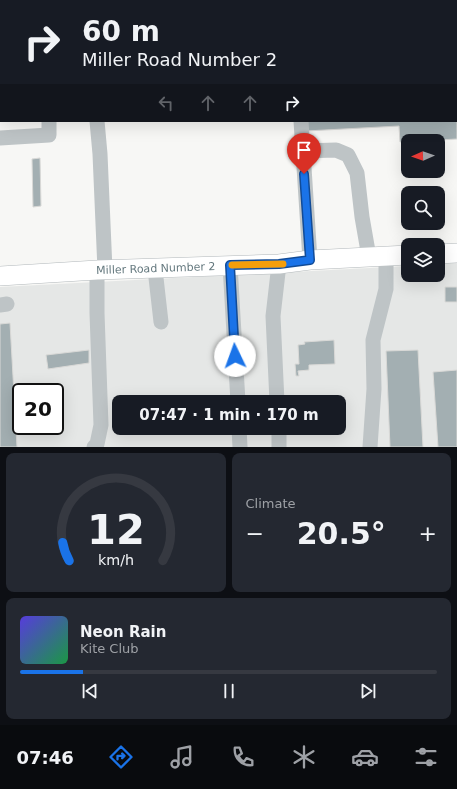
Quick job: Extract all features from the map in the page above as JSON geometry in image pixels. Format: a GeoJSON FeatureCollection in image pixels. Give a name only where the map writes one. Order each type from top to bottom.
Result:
{"type":"FeatureCollection","features":[{"type":"Feature","properties":{"kind":"main road"},"geometry":{"type":"LineString","coordinates":[[445,253],[457,252]]}},
{"type":"Feature","properties":{"kind":"main road","name":"Miller Road Number 2"},"geometry":{"type":"LineString","coordinates":[[0,276],[101,270],[279,264],[310,260],[401,255]]}},
{"type":"Feature","properties":{"kind":"street"},"geometry":{"type":"LineString","coordinates":[[0,138],[49,135],[49,122]]}},
{"type":"Feature","properties":{"kind":"street"},"geometry":{"type":"LineString","coordinates":[[94,447],[97,444],[101,425],[97,313],[101,270],[100,154],[97,122]]}},
{"type":"Feature","properties":{"kind":"street"},"geometry":{"type":"LineString","coordinates":[[301,122],[310,260]]}},
{"type":"Feature","properties":{"kind":"street"},"geometry":{"type":"LineString","coordinates":[[302,151],[336,150],[348,155],[357,173],[362,218],[377,257],[386,288],[373,340],[374,389],[370,447]]}},
{"type":"Feature","properties":{"kind":"street"},"geometry":{"type":"LineString","coordinates":[[277,395],[273,316],[279,264]]}},
{"type":"Feature","properties":{"kind":"street"},"geometry":{"type":"LineString","coordinates":[[230,265],[238,395]]}},
{"type":"Feature","properties":{"kind":"street"},"geometry":{"type":"LineString","coordinates":[[155,269],[161,322]]}},
{"type":"Feature","properties":{"kind":"street"},"geometry":{"type":"LineString","coordinates":[[239,435],[240,447]]}},
{"type":"Feature","properties":{"kind":"street"},"geometry":{"type":"LineString","coordinates":[[279,435],[279,447]]}},
{"type":"Feature","properties":{"kind":"shaded area"},"geometry":{"type":"Polygon","coordinates":[[[457,263],[457,447],[0,447],[0,287],[401,266],[401,282],[445,282],[445,264],[457,263]]]}},
{"type":"Feature","properties":{"kind":"building"},"geometry":{"type":"Polygon","coordinates":[[[305,122],[457,122],[457,139],[445,140],[445,134],[401,134],[400,142],[399,126],[306,131],[305,122]]]}},
{"type":"Feature","properties":{"kind":"building"},"geometry":{"type":"Polygon","coordinates":[[[40,158],[41,206],[33,207],[32,159],[40,158]]]}},
{"type":"Feature","properties":{"kind":"building"},"geometry":{"type":"Polygon","coordinates":[[[445,287],[457,287],[457,302],[445,302],[445,287]]]}},
{"type":"Feature","properties":{"kind":"building"},"geometry":{"type":"Polygon","coordinates":[[[10,323],[13,383],[12,383],[12,435],[16,435],[17,447],[0,447],[0,324],[10,323]]]}},
{"type":"Feature","properties":{"kind":"building"},"geometry":{"type":"Polygon","coordinates":[[[334,340],[335,364],[309,365],[309,370],[298,371],[299,376],[296,376],[295,364],[299,364],[298,345],[305,344],[304,342],[334,340]]]}},
{"type":"Feature","properties":{"kind":"building"},"geometry":{"type":"Polygon","coordinates":[[[89,350],[89,363],[48,369],[46,355],[89,350]]]}},
{"type":"Feature","properties":{"kind":"building"},"geometry":{"type":"Polygon","coordinates":[[[418,350],[423,447],[390,447],[386,351],[418,350]]]}},
{"type":"Feature","properties":{"kind":"building"},"geometry":{"type":"Polygon","coordinates":[[[457,370],[457,447],[438,447],[433,372],[457,370]]]}},
{"type":"Feature","properties":{"kind":"slow traffic"},"geometry":{"type":"LineString","coordinates":[[232,265],[283,264]]}},
{"type":"Feature","properties":{"kind":"route"},"geometry":{"type":"LineString","coordinates":[[235,356],[230,265],[279,264],[310,260],[304,174]]}}]}
